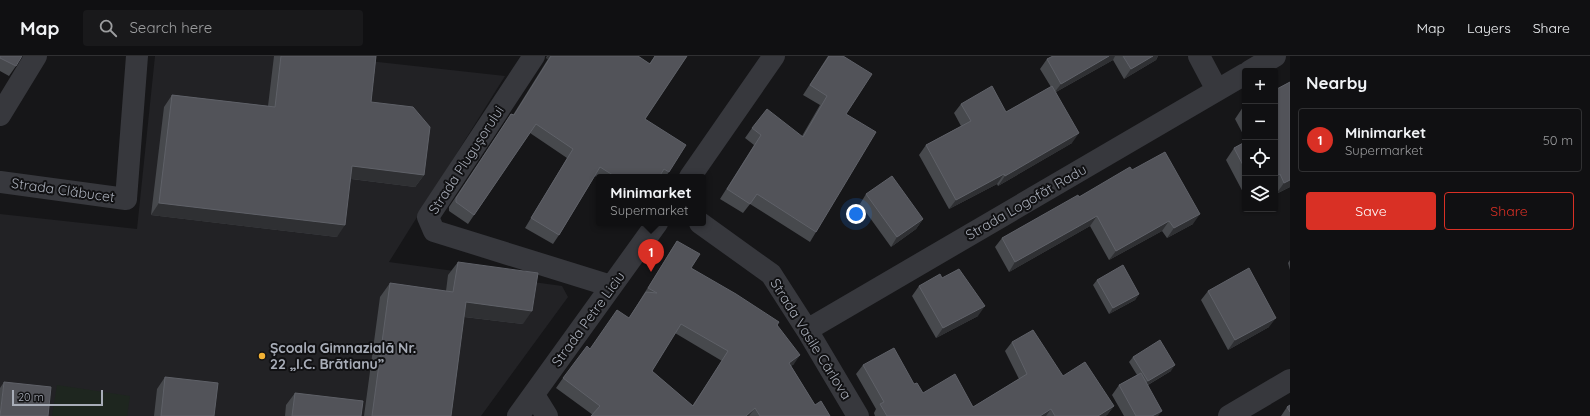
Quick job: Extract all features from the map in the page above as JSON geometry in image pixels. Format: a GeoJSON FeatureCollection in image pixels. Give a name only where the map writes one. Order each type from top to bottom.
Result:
{"type":"FeatureCollection","features":[{"type":"Feature","properties":{"kind":"street"},"geometry":{"type":"LineString","coordinates":[[0,115],[36,56]]}},
{"type":"Feature","properties":{"kind":"street","name":"Strada Clăbucet"},"geometry":{"type":"LineString","coordinates":[[0,182],[126,199],[137,56]]}},
{"type":"Feature","properties":{"kind":"street","name":"Strada Plugușorului"},"geometry":{"type":"LineString","coordinates":[[534,56],[428,217],[434,231],[611,286]]}},
{"type":"Feature","properties":{"kind":"street"},"geometry":{"type":"LineString","coordinates":[[692,174],[774,56]]}},
{"type":"Feature","properties":{"kind":"street"},"geometry":{"type":"LineString","coordinates":[[1199,56],[1217,90]]}},
{"type":"Feature","properties":{"kind":"street"},"geometry":{"type":"LineString","coordinates":[[1255,68],[1275,56]]}},
{"type":"Feature","properties":{"kind":"street","name":"Strada Logofăt Radu"},"geometry":{"type":"LineString","coordinates":[[807,330],[1242,76]]}},
{"type":"Feature","properties":{"kind":"street","name":"Strada Petre Liciu"},"geometry":{"type":"LineString","coordinates":[[518,416],[655,226]]}},
{"type":"Feature","properties":{"kind":"street","name":"Strada Vasile Cârlova"},"geometry":{"type":"LineString","coordinates":[[704,226],[771,274],[807,330],[858,416]]}},
{"type":"Feature","properties":{"kind":"street"},"geometry":{"type":"LineString","coordinates":[[1229,416],[1290,380]]}},
{"type":"Feature","properties":{"kind":"street"},"geometry":{"type":"LineString","coordinates":[[534,395],[547,416]]}},
{"type":"Feature","properties":{"kind":"shaded area","name":"Școala Gimnazială Nr. 22 „I.C. Brătianu”"},"geometry":{"type":"Polygon","coordinates":[[[155,56],[369,56],[369,61],[505,76],[389,262],[562,286],[568,297],[481,416],[0,416],[0,214],[137,229],[155,56]]]}},
{"type":"Feature","properties":{"kind":"shaded area"},"geometry":{"type":"Polygon","coordinates":[[[57,385],[130,396],[127,416],[52,416],[57,385]]]}},
{"type":"Feature","properties":{"kind":"building"},"geometry":{"type":"Polygon","coordinates":[[[0,56],[22,56],[16,66],[0,58],[0,56]]]}},
{"type":"Feature","properties":{"kind":"building"},"geometry":{"type":"Polygon","coordinates":[[[281,56],[376,56],[371,102],[413,107],[430,127],[424,175],[352,166],[345,225],[159,203],[172,95],[275,107],[281,56]]]}},
{"type":"Feature","properties":{"kind":"building"},"geometry":{"type":"Polygon","coordinates":[[[551,56],[638,56],[650,64],[655,56],[687,56],[645,119],[686,145],[669,172],[664,169],[661,174],[611,174],[600,167],[559,235],[531,218],[573,149],[536,124],[474,215],[456,202],[456,198],[511,114],[514,115],[551,56]]]}},
{"type":"Feature","properties":{"kind":"building"},"geometry":{"type":"Polygon","coordinates":[[[829,56],[843,56],[872,74],[846,114],[876,132],[816,232],[757,194],[750,204],[727,189],[761,135],[752,128],[767,109],[803,137],[827,96],[810,85],[829,56]]]}},
{"type":"Feature","properties":{"kind":"building"},"geometry":{"type":"Polygon","coordinates":[[[1053,56],[1109,56],[1061,84],[1047,59],[1053,56]]]}},
{"type":"Feature","properties":{"kind":"building"},"geometry":{"type":"Polygon","coordinates":[[[1123,56],[1153,56],[1131,69],[1123,56]]]}},
{"type":"Feature","properties":{"kind":"building"},"geometry":{"type":"Polygon","coordinates":[[[1290,82],[1290,180],[1284,183],[1280,174],[1278,175],[1278,88],[1290,82]]]}},
{"type":"Feature","properties":{"kind":"building"},"geometry":{"type":"Polygon","coordinates":[[[992,86],[1006,112],[1052,86],[1079,133],[1005,176],[1004,174],[956,200],[926,145],[971,121],[961,104],[992,86]]]}},
{"type":"Feature","properties":{"kind":"building"},"geometry":{"type":"Polygon","coordinates":[[[1242,144],[1242,163],[1234,148],[1242,144]]]}},
{"type":"Feature","properties":{"kind":"building"},"geometry":{"type":"Polygon","coordinates":[[[1165,152],[1200,214],[1174,228],[1169,221],[1116,251],[1097,216],[1015,262],[1002,238],[1078,195],[1079,197],[1130,167],[1132,170],[1165,152]]]}},
{"type":"Feature","properties":{"kind":"building"},"geometry":{"type":"Polygon","coordinates":[[[892,176],[923,219],[897,237],[866,194],[892,176]]]}},
{"type":"Feature","properties":{"kind":"building"},"geometry":{"type":"Polygon","coordinates":[[[677,241],[700,254],[691,268],[736,294],[779,322],[777,325],[800,355],[789,363],[815,405],[821,401],[830,416],[760,416],[755,408],[746,416],[591,416],[600,406],[563,378],[587,346],[590,349],[617,310],[629,318],[646,292],[657,293],[648,288],[677,241]],[[681,324],[652,371],[693,406],[728,351],[681,324]]]}},
{"type":"Feature","properties":{"kind":"building"},"geometry":{"type":"Polygon","coordinates":[[[458,262],[538,273],[532,311],[466,302],[451,416],[372,416],[390,283],[453,292],[458,262]]]}},
{"type":"Feature","properties":{"kind":"building"},"geometry":{"type":"Polygon","coordinates":[[[1123,265],[1139,294],[1113,308],[1097,280],[1123,265]]]}},
{"type":"Feature","properties":{"kind":"building"},"geometry":{"type":"Polygon","coordinates":[[[1249,268],[1276,318],[1235,340],[1208,291],[1249,268]]]}},
{"type":"Feature","properties":{"kind":"building"},"geometry":{"type":"Polygon","coordinates":[[[959,269],[985,306],[943,328],[919,286],[940,274],[942,278],[959,269]]]}},
{"type":"Feature","properties":{"kind":"building"},"geometry":{"type":"Polygon","coordinates":[[[1033,330],[1063,376],[1085,362],[1114,406],[1098,416],[1055,416],[1051,409],[1040,416],[887,416],[880,404],[884,402],[863,365],[894,348],[914,384],[917,383],[923,393],[955,374],[973,407],[1027,374],[1012,342],[1033,330]]]}},
{"type":"Feature","properties":{"kind":"building"},"geometry":{"type":"Polygon","coordinates":[[[1160,340],[1175,365],[1148,381],[1133,357],[1160,340]]]}},
{"type":"Feature","properties":{"kind":"building"},"geometry":{"type":"Polygon","coordinates":[[[1141,373],[1162,411],[1152,416],[1136,416],[1119,385],[1141,373]]]}},
{"type":"Feature","properties":{"kind":"building"},"geometry":{"type":"Polygon","coordinates":[[[165,377],[218,383],[214,416],[161,416],[165,377]]]}},
{"type":"Feature","properties":{"kind":"building"},"geometry":{"type":"Polygon","coordinates":[[[4,382],[51,387],[48,416],[0,416],[4,382]]]}},
{"type":"Feature","properties":{"kind":"building"},"geometry":{"type":"Polygon","coordinates":[[[295,393],[363,401],[361,416],[292,416],[295,393]]]}},
{"type":"Feature","properties":{"kind":"building"},"geometry":{"type":"Polygon","coordinates":[[[1290,405],[1290,412],[1287,407],[1290,405]]]}},
{"type":"Feature","properties":{"kind":"place","name":"Minimarket"},"geometry":{"type":"Point","coordinates":[651,272]}},
{"type":"Feature","properties":{"kind":"place","name":"Școala Gimnazială Nr. 22 „I.C. Brătianu”"},"geometry":{"type":"Point","coordinates":[262,356]}}]}
